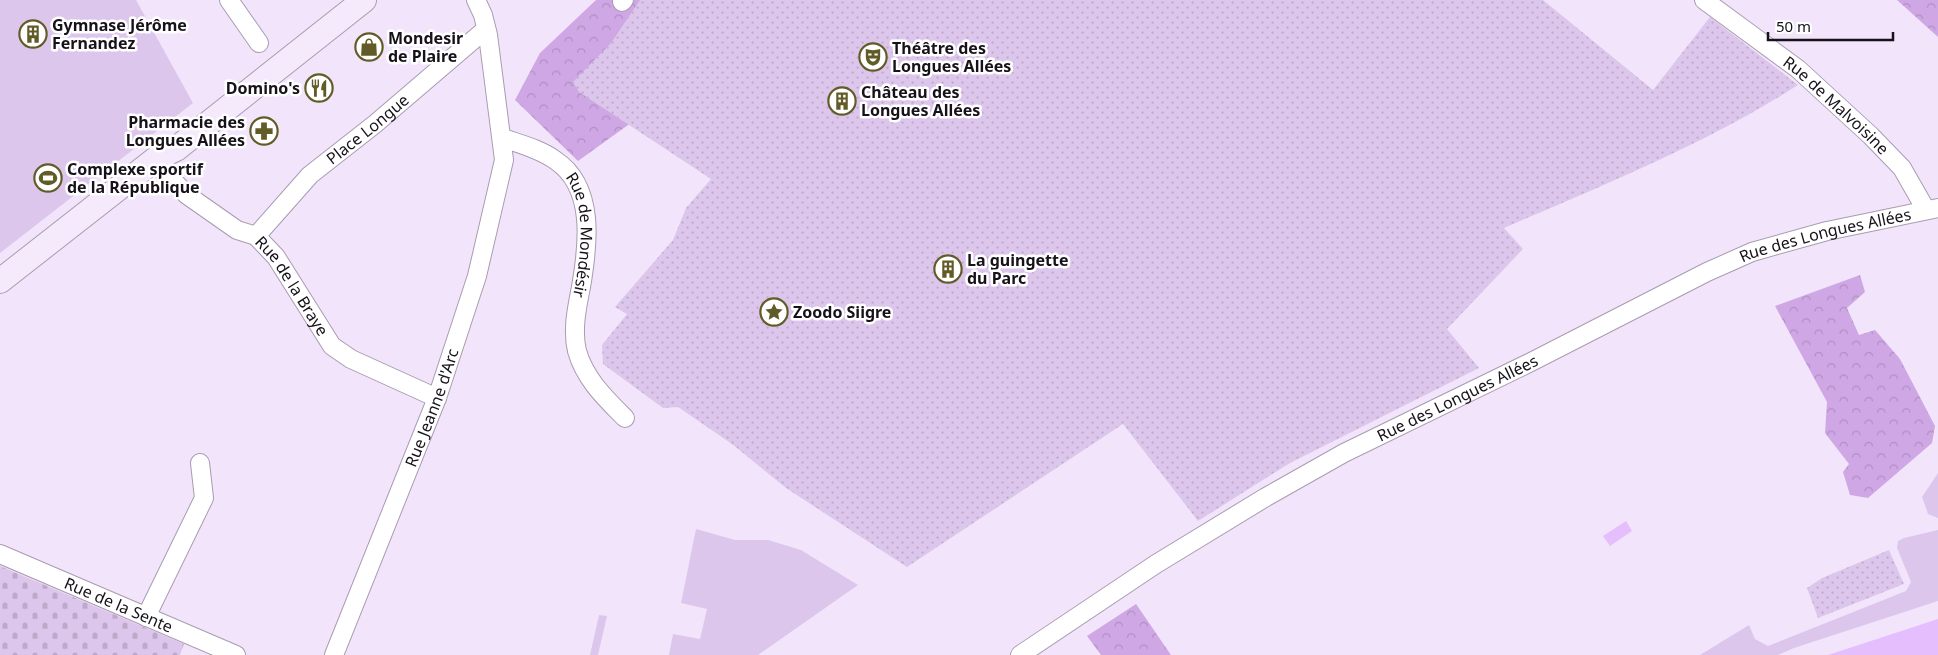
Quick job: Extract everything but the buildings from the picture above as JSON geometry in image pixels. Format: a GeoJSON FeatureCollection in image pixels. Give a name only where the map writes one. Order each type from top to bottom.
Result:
{"type":"FeatureCollection","features":[{"type":"Feature","properties":{"kind":"main road"},"geometry":{"type":"LineString","coordinates":[[155,160],[168,141],[340,0]]}},
{"type":"Feature","properties":{"kind":"main road"},"geometry":{"type":"LineString","coordinates":[[0,282],[155,160],[176,149],[364,0]]}},
{"type":"Feature","properties":{"kind":"street"},"geometry":{"type":"LineString","coordinates":[[229,0],[259,43]]}},
{"type":"Feature","properties":{"kind":"street"},"geometry":{"type":"LineString","coordinates":[[476,0],[483,15],[486,29],[504,145]]}},
{"type":"Feature","properties":{"kind":"street","name":"Rue de Malvoisine"},"geometry":{"type":"LineString","coordinates":[[1704,0],[1798,69],[1871,136],[1902,168],[1932,209]]}},
{"type":"Feature","properties":{"kind":"street","name":"Place Longue"},"geometry":{"type":"LineString","coordinates":[[256,236],[310,175],[376,124],[486,29]]}},
{"type":"Feature","properties":{"kind":"street","name":"Rue Jeanne d'Arc"},"geometry":{"type":"LineString","coordinates":[[334,655],[437,398],[477,276],[504,145]]}},
{"type":"Feature","properties":{"kind":"street","name":"Rue de Mondésir"},"geometry":{"type":"LineString","coordinates":[[504,145],[556,160],[570,175],[579,191],[586,210],[587,250],[575,317],[577,350],[588,378],[602,396],[625,418]]}},
{"type":"Feature","properties":{"kind":"street","name":"Rue de la Braye"},"geometry":{"type":"LineString","coordinates":[[155,160],[187,195],[237,230],[256,236],[276,258],[332,346],[352,359],[437,398]]}},
{"type":"Feature","properties":{"kind":"street","name":"Rue des Longues Allées"},"geometry":{"type":"LineString","coordinates":[[1020,655],[1156,564],[1335,458],[1531,362],[1707,272],[1752,252],[1827,231],[1932,209]]}},
{"type":"Feature","properties":{"kind":"street"},"geometry":{"type":"LineString","coordinates":[[146,617],[204,498],[200,463]]}},
{"type":"Feature","properties":{"kind":"street","name":"Rue de la Sente"},"geometry":{"type":"LineString","coordinates":[[0,554],[236,655]]}},
{"type":"Feature","properties":{"kind":"green space","name":"Complexe sportif de la République"},"geometry":{"type":"Polygon","coordinates":[[[0,0],[136,0],[193,103],[0,253],[0,0]]]}},
{"type":"Feature","properties":{"kind":"green space"},"geometry":{"type":"Polygon","coordinates":[[[596,0],[657,0],[635,120],[578,161],[515,100],[540,53],[596,0]]]}},
{"type":"Feature","properties":{"kind":"green space"},"geometry":{"type":"Polygon","coordinates":[[[640,0],[1543,0],[1653,90],[1710,17],[1798,85],[1691,145],[1504,228],[1523,249],[1447,329],[1479,368],[1290,463],[1198,521],[1123,424],[907,567],[786,488],[732,444],[678,407],[663,408],[603,364],[602,345],[627,314],[615,307],[673,240],[686,208],[711,179],[579,92],[573,82],[611,43],[640,0]]]}},
{"type":"Feature","properties":{"kind":"green space"},"geometry":{"type":"Polygon","coordinates":[[[1897,0],[1938,0],[1938,37],[1897,0]]]}},
{"type":"Feature","properties":{"kind":"green space"},"geometry":{"type":"Polygon","coordinates":[[[1860,275],[1865,292],[1847,308],[1859,335],[1875,330],[1900,359],[1935,426],[1932,443],[1868,498],[1850,495],[1843,472],[1849,464],[1825,433],[1827,402],[1775,306],[1860,275]]]}},
{"type":"Feature","properties":{"kind":"green space"},"geometry":{"type":"Polygon","coordinates":[[[1938,473],[1938,518],[1928,514],[1922,497],[1938,473]]]}},
{"type":"Feature","properties":{"kind":"green space"},"geometry":{"type":"Polygon","coordinates":[[[696,529],[735,540],[768,540],[801,550],[858,585],[758,655],[669,655],[673,634],[700,639],[707,609],[681,603],[696,529]]]}},
{"type":"Feature","properties":{"kind":"green space"},"geometry":{"type":"Polygon","coordinates":[[[1938,530],[1938,601],[1794,648],[1778,655],[1700,655],[1749,625],[1755,639],[1768,646],[1906,591],[1911,582],[1897,548],[1898,541],[1938,530]]]}},
{"type":"Feature","properties":{"kind":"green space"},"geometry":{"type":"Polygon","coordinates":[[[1889,550],[1904,584],[1818,618],[1807,588],[1822,578],[1889,550]]]}},
{"type":"Feature","properties":{"kind":"green space"},"geometry":{"type":"Polygon","coordinates":[[[0,566],[184,644],[180,655],[0,655],[0,566]]]}},
{"type":"Feature","properties":{"kind":"green space"},"geometry":{"type":"Polygon","coordinates":[[[1136,604],[1171,655],[1101,655],[1087,636],[1136,604]]]}},
{"type":"Feature","properties":{"kind":"green space"},"geometry":{"type":"Polygon","coordinates":[[[599,615],[607,616],[598,655],[590,655],[599,615]]]}},
{"type":"Feature","properties":{"kind":"shaded area"},"geometry":{"type":"Polygon","coordinates":[[[1626,521],[1632,531],[1610,546],[1603,536],[1626,521]]]}},
{"type":"Feature","properties":{"kind":"shaded area"},"geometry":{"type":"Polygon","coordinates":[[[1938,619],[1938,655],[1828,655],[1938,619]]]}},
{"type":"Feature","properties":{"kind":"place","name":"Gymnase Jérôme Fernandez"},"geometry":{"type":"Point","coordinates":[33,34]}},
{"type":"Feature","properties":{"kind":"place","name":"Mondesir de Plaire"},"geometry":{"type":"Point","coordinates":[369,47]}},
{"type":"Feature","properties":{"kind":"place","name":"Théâtre des Longues Allées"},"geometry":{"type":"Point","coordinates":[873,57]}},
{"type":"Feature","properties":{"kind":"place","name":"Domino's"},"geometry":{"type":"Point","coordinates":[319,88]}},
{"type":"Feature","properties":{"kind":"place","name":"Château des Longues Allées"},"geometry":{"type":"Point","coordinates":[842,101]}},
{"type":"Feature","properties":{"kind":"place","name":"Pharmacie des Longues Allées"},"geometry":{"type":"Point","coordinates":[264,131]}},
{"type":"Feature","properties":{"kind":"place","name":"Complexe sportif de la République"},"geometry":{"type":"Point","coordinates":[48,178]}},
{"type":"Feature","properties":{"kind":"place","name":"La guingette du Parc"},"geometry":{"type":"Point","coordinates":[948,269]}},
{"type":"Feature","properties":{"kind":"place","name":"Zoodo Siigre"},"geometry":{"type":"Point","coordinates":[774,312]}}]}
